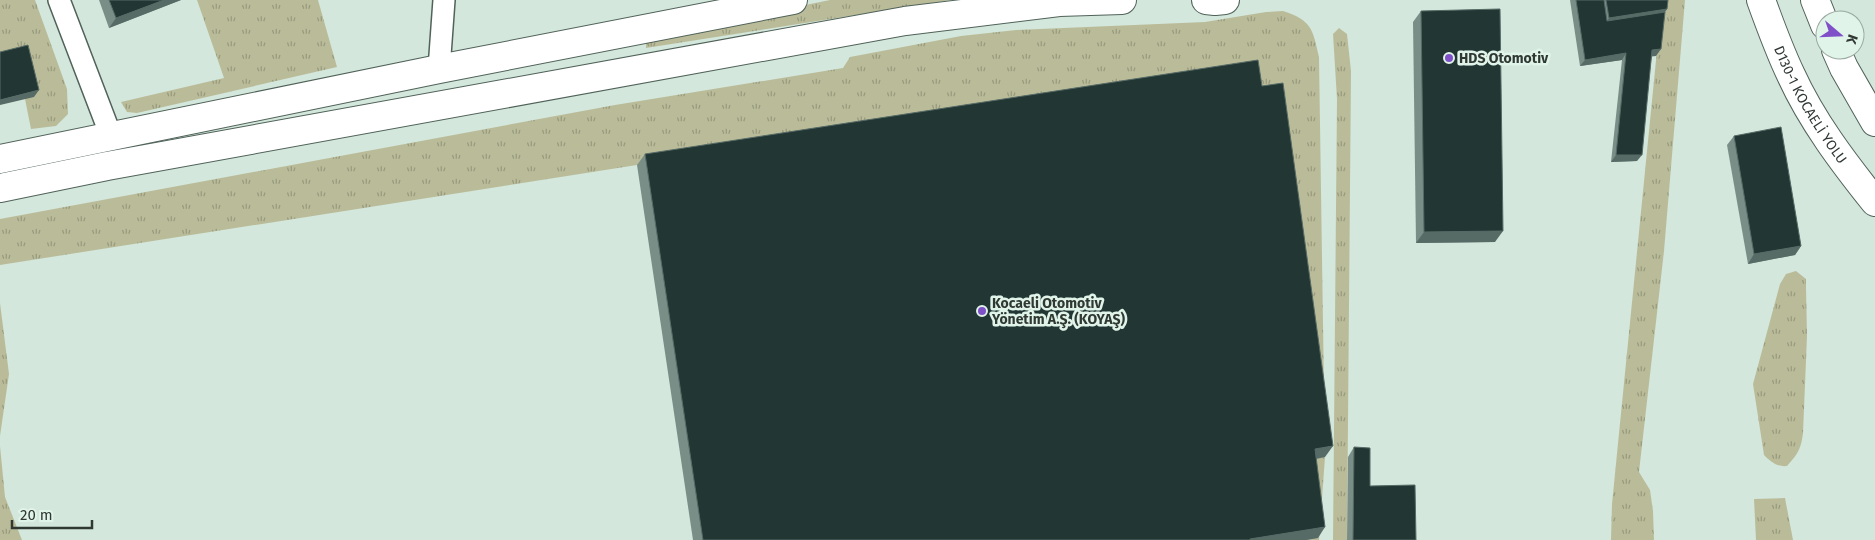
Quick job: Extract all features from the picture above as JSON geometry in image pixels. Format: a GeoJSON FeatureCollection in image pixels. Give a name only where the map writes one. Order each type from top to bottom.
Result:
{"type":"FeatureCollection","features":[{"type":"Feature","properties":{"kind":"main road"},"geometry":{"type":"LineString","coordinates":[[0,159],[752,4],[793,0]]}},
{"type":"Feature","properties":{"kind":"main road"},"geometry":{"type":"LineString","coordinates":[[0,188],[127,163],[906,21],[1059,2],[1122,0]]}},
{"type":"Feature","properties":{"kind":"main road"},"geometry":{"type":"LineString","coordinates":[[1206,0],[1224,0]]}},
{"type":"Feature","properties":{"kind":"main road","name":"D130-1 KOCAELİ YOLU"},"geometry":{"type":"LineString","coordinates":[[1761,0],[1772,33],[1791,76],[1830,143],[1875,202]]}},
{"type":"Feature","properties":{"kind":"main road"},"geometry":{"type":"LineString","coordinates":[[1840,60],[1875,122]]}},
{"type":"Feature","properties":{"kind":"street"},"geometry":{"type":"LineString","coordinates":[[59,0],[112,136]]}},
{"type":"Feature","properties":{"kind":"street"},"geometry":{"type":"LineString","coordinates":[[439,68],[444,0]]}},
{"type":"Feature","properties":{"kind":"green space"},"geometry":{"type":"Polygon","coordinates":[[[0,0],[35,0],[67,89],[68,114],[56,126],[31,129],[25,99],[0,58],[0,0]]]}},
{"type":"Feature","properties":{"kind":"green space"},"geometry":{"type":"Polygon","coordinates":[[[197,0],[318,0],[337,67],[137,113],[127,112],[121,102],[224,78],[197,0]]]}},
{"type":"Feature","properties":{"kind":"green space"},"geometry":{"type":"Polygon","coordinates":[[[830,0],[951,0],[646,48],[646,37],[830,0]]]}},
{"type":"Feature","properties":{"kind":"green space"},"geometry":{"type":"Polygon","coordinates":[[[1662,0],[1685,0],[1664,251],[1639,472],[1650,490],[1654,540],[1611,540],[1612,504],[1662,0]]]}},
{"type":"Feature","properties":{"kind":"green space"},"geometry":{"type":"Polygon","coordinates":[[[1283,11],[1300,18],[1310,27],[1319,57],[1325,457],[637,165],[0,265],[0,219],[615,105],[843,68],[850,57],[961,36],[1016,30],[1205,22],[1283,11]]]}},
{"type":"Feature","properties":{"kind":"green space"},"geometry":{"type":"Polygon","coordinates":[[[1339,28],[1347,34],[1351,71],[1347,540],[1333,540],[1337,99],[1333,34],[1339,28]]]}},
{"type":"Feature","properties":{"kind":"green space"},"geometry":{"type":"Polygon","coordinates":[[[1796,271],[1806,279],[1807,336],[1803,433],[1796,455],[1787,466],[1780,466],[1774,464],[1764,455],[1753,384],[1780,284],[1786,274],[1796,271]]]}},
{"type":"Feature","properties":{"kind":"green space"},"geometry":{"type":"Polygon","coordinates":[[[0,303],[9,374],[0,436],[0,303]]]}},
{"type":"Feature","properties":{"kind":"green space"},"geometry":{"type":"Polygon","coordinates":[[[0,446],[5,497],[22,540],[0,540],[0,446]]]}},
{"type":"Feature","properties":{"kind":"green space"},"geometry":{"type":"Polygon","coordinates":[[[1325,457],[1319,540],[1306,540],[1318,538],[1308,460],[1325,457]]]}},
{"type":"Feature","properties":{"kind":"green space"},"geometry":{"type":"Polygon","coordinates":[[[1785,498],[1793,540],[1756,540],[1754,499],[1785,498]]]}},
{"type":"Feature","properties":{"kind":"building"},"geometry":{"type":"Polygon","coordinates":[[[109,0],[164,0],[116,18],[109,0]]]}},
{"type":"Feature","properties":{"kind":"building"},"geometry":{"type":"Polygon","coordinates":[[[1576,0],[1604,0],[1607,21],[1665,12],[1661,49],[1652,50],[1642,155],[1616,155],[1626,53],[1585,60],[1576,0]]]}},
{"type":"Feature","properties":{"kind":"building"},"geometry":{"type":"Polygon","coordinates":[[[1606,0],[1668,0],[1667,9],[1609,18],[1606,0]]]}},
{"type":"Feature","properties":{"kind":"building"},"geometry":{"type":"Polygon","coordinates":[[[1500,9],[1503,231],[1424,232],[1421,11],[1500,9]]]}},
{"type":"Feature","properties":{"kind":"building"},"geometry":{"type":"Polygon","coordinates":[[[28,45],[39,90],[0,100],[0,52],[28,45]]]}},
{"type":"Feature","properties":{"kind":"building","name":"Kocaeli Otomotiv Yönetim A.Ş. (KOYAŞ)"},"geometry":{"type":"Polygon","coordinates":[[[1258,60],[1262,86],[1283,83],[1333,446],[1315,449],[1325,527],[1250,540],[703,540],[645,154],[1258,60]]]}},
{"type":"Feature","properties":{"kind":"building"},"geometry":{"type":"Polygon","coordinates":[[[1781,127],[1801,246],[1754,254],[1734,136],[1781,127]]]}},
{"type":"Feature","properties":{"kind":"building"},"geometry":{"type":"Polygon","coordinates":[[[1354,447],[1370,448],[1370,486],[1415,485],[1416,540],[1353,540],[1354,447]]]}},
{"type":"Feature","properties":{"kind":"place","name":"HDS Otomotiv"},"geometry":{"type":"Point","coordinates":[1449,58]}},
{"type":"Feature","properties":{"kind":"place","name":"Kocaeli Otomotiv Yönetim A.Ş. (KOYAŞ)"},"geometry":{"type":"Point","coordinates":[982,311]}}]}
